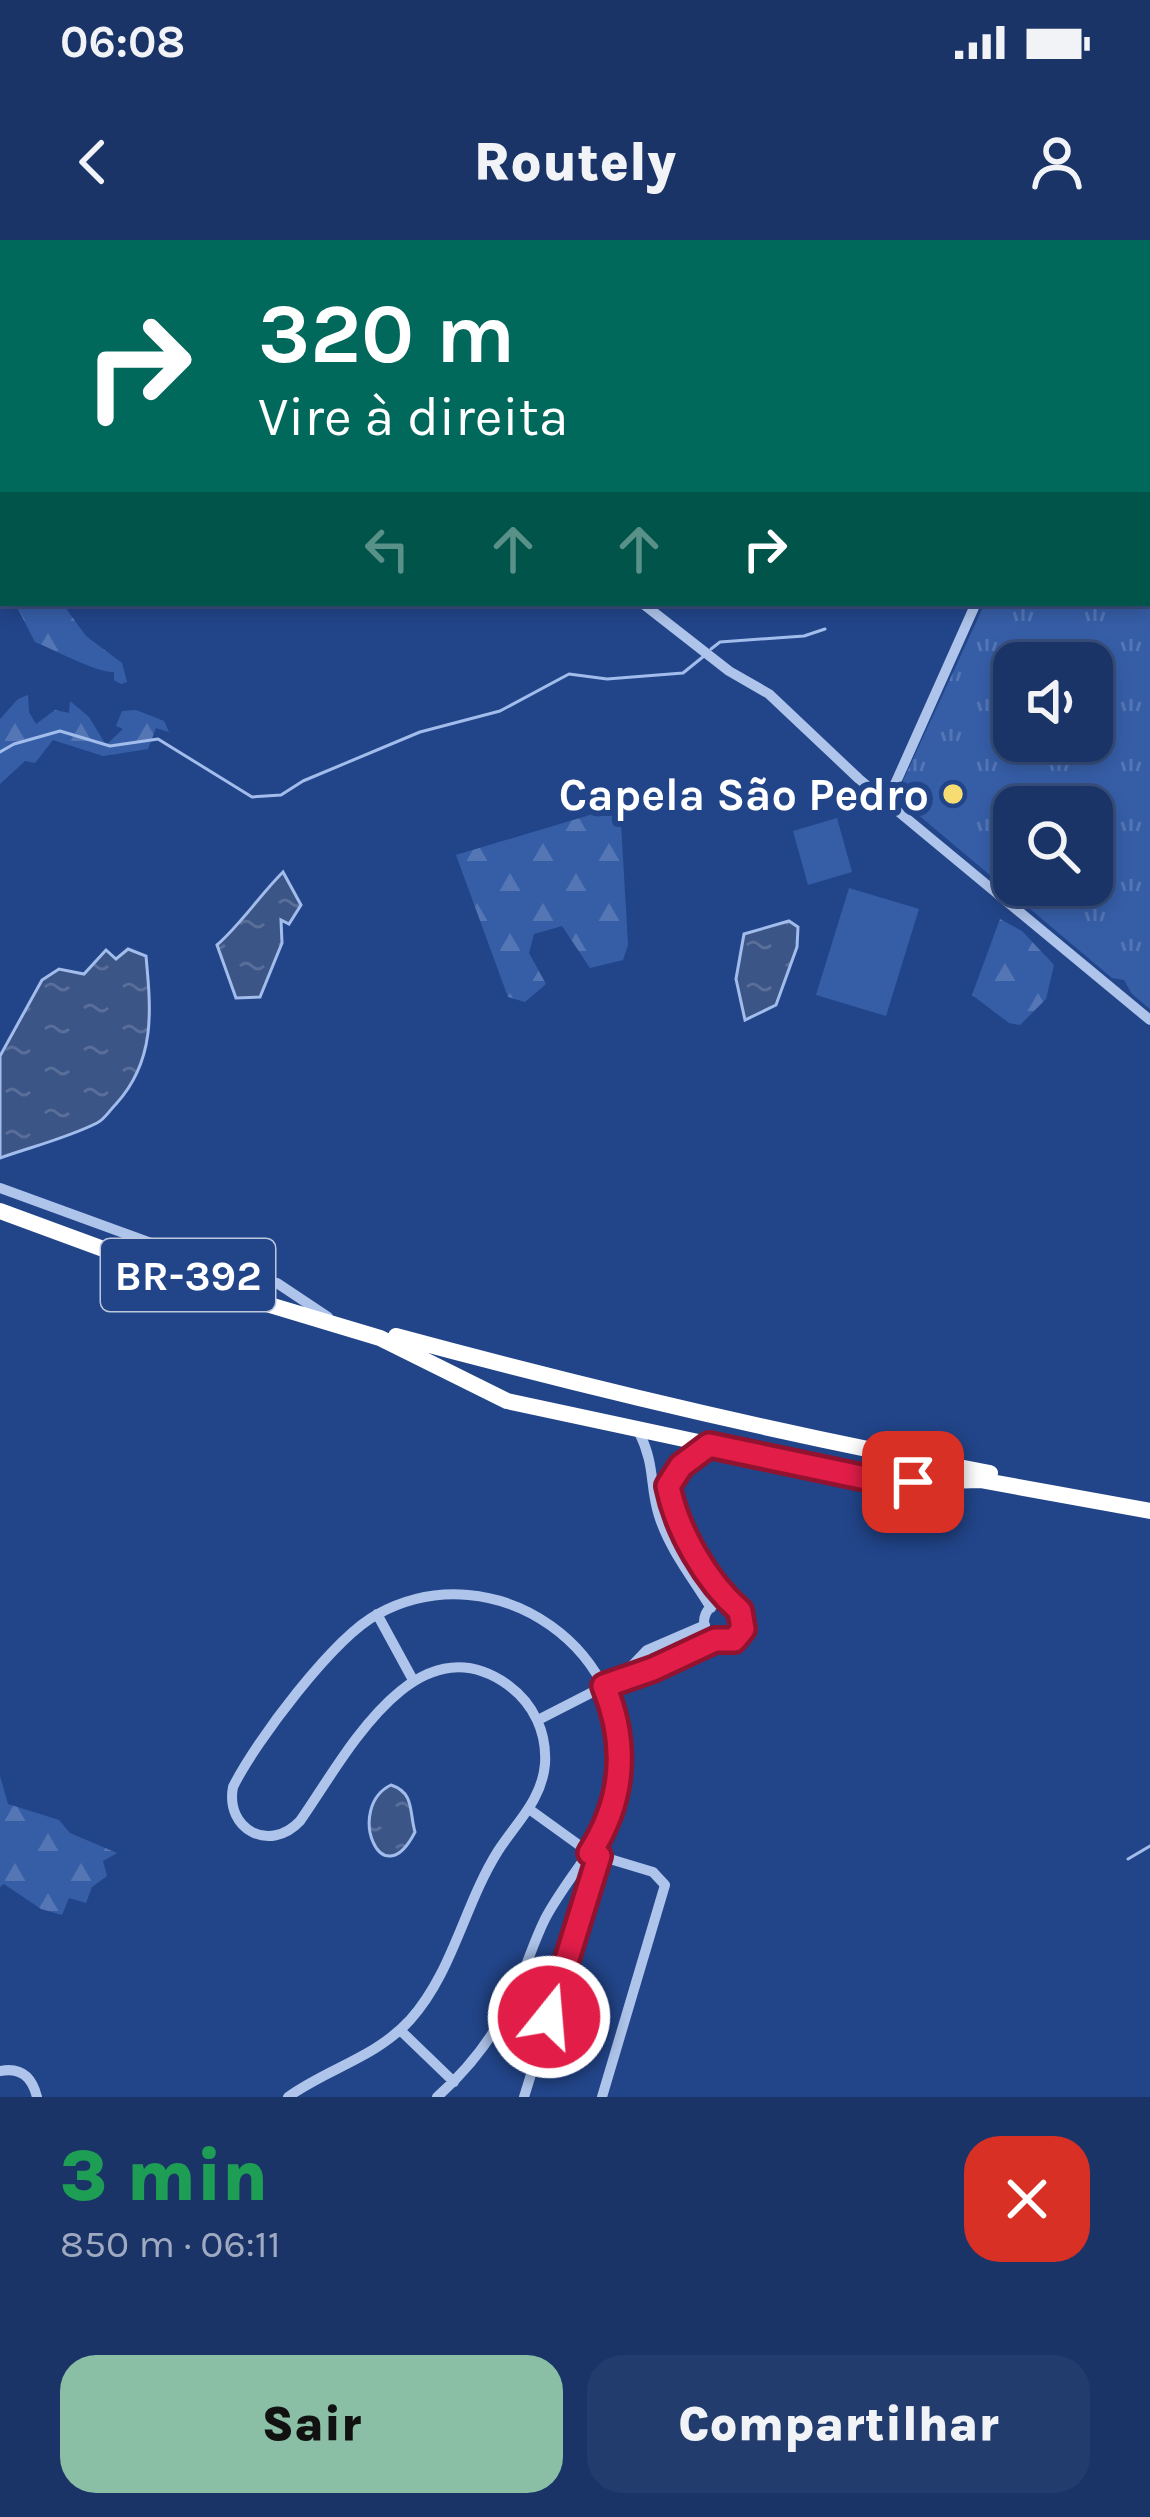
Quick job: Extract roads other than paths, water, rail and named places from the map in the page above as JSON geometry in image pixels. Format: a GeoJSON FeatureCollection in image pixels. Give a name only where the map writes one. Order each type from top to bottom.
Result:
{"type":"FeatureCollection","features":[{"type":"Feature","properties":{"kind":"highway","name":"BR-392"},"geometry":{"type":"LineString","coordinates":[[0,1209],[194,1277],[548,1378],[1150,1508]]}},
{"type":"Feature","properties":{"kind":"highway"},"geometry":{"type":"LineString","coordinates":[[0,1209],[171,1275],[380,1338],[484,1391],[536,1408],[861,1477],[1011,1484],[1150,1508]]}},
{"type":"Feature","properties":{"kind":"highway"},"geometry":{"type":"LineString","coordinates":[[536,1408],[533,1397],[548,1378]]}},
{"type":"Feature","properties":{"kind":"highway"},"geometry":{"type":"LineString","coordinates":[[861,1477],[871,1466],[870,1448]]}},
{"type":"Feature","properties":{"kind":"street"},"geometry":{"type":"LineString","coordinates":[[646,606],[729,671],[769,694],[887,802],[1150,1020]]}},
{"type":"Feature","properties":{"kind":"street"},"geometry":{"type":"LineString","coordinates":[[887,802],[975,606]]}},
{"type":"Feature","properties":{"kind":"street"},"geometry":{"type":"LineString","coordinates":[[0,1188],[206,1263],[277,1283],[328,1317]]}},
{"type":"Feature","properties":{"kind":"street"},"geometry":{"type":"LineString","coordinates":[[639,1432],[652,1460],[657,1510],[669,1542],[711,1608]]}},
{"type":"Feature","properties":{"kind":"street"},"geometry":{"type":"LineString","coordinates":[[538,1720],[622,1677],[653,1669],[715,1640],[729,1641],[743,1629],[743,1615],[729,1603],[687,1540],[668,1486],[681,1466],[709,1445]]}},
{"type":"Feature","properties":{"kind":"street"},"geometry":{"type":"LineString","coordinates":[[288,2097],[368,2056],[400,2030],[436,1983],[478,1887],[529,1809],[544,1772],[544,1742],[538,1720],[514,1690],[480,1672],[441,1670],[413,1680],[377,1712],[291,1830],[261,1837],[240,1824],[231,1807],[235,1781],[323,1660],[348,1635],[377,1614],[428,1596],[464,1594],[500,1599],[533,1612],[563,1633],[589,1660],[618,1728],[620,1766],[614,1802],[594,1855],[524,2097]]}},
{"type":"Feature","properties":{"kind":"street"},"geometry":{"type":"LineString","coordinates":[[711,1608],[729,1603]]}},
{"type":"Feature","properties":{"kind":"street"},"geometry":{"type":"LineString","coordinates":[[622,1677],[646,1650],[705,1625],[711,1608]]}},
{"type":"Feature","properties":{"kind":"street"},"geometry":{"type":"LineString","coordinates":[[377,1614],[413,1680]]}},
{"type":"Feature","properties":{"kind":"street"},"geometry":{"type":"LineString","coordinates":[[705,1625],[715,1640]]}},
{"type":"Feature","properties":{"kind":"street"},"geometry":{"type":"LineString","coordinates":[[529,1809],[594,1855],[656,1874],[665,1889],[602,2097]]}},
{"type":"Feature","properties":{"kind":"street"},"geometry":{"type":"LineString","coordinates":[[437,2097],[501,2020],[544,1921],[594,1855]]}},
{"type":"Feature","properties":{"kind":"street"},"geometry":{"type":"LineString","coordinates":[[400,2030],[454,2082]]}},
{"type":"Feature","properties":{"kind":"street"},"geometry":{"type":"LineString","coordinates":[[0,2071],[25,2074],[38,2097]]}},
{"type":"Feature","properties":{"kind":"water"},"geometry":{"type":"Polygon","coordinates":[[[283,872],[301,905],[289,924],[281,920],[282,943],[260,997],[236,998],[217,945],[283,872]]]}},
{"type":"Feature","properties":{"kind":"water"},"geometry":{"type":"Polygon","coordinates":[[[789,921],[798,927],[797,947],[776,1005],[745,1020],[736,979],[744,934],[789,921]]]}},
{"type":"Feature","properties":{"kind":"water"},"geometry":{"type":"Polygon","coordinates":[[[128,949],[146,956],[149,1015],[144,1052],[129,1087],[97,1123],[0,1158],[0,1056],[42,980],[59,969],[84,974],[106,950],[116,959],[128,949]]]}},
{"type":"Feature","properties":{"kind":"water"},"geometry":{"type":"Polygon","coordinates":[[[391,1785],[408,1798],[415,1832],[402,1850],[390,1856],[380,1852],[369,1827],[377,1796],[391,1785]]]}},
{"type":"Feature","properties":{"kind":"waterway"},"geometry":{"type":"LineString","coordinates":[[711,649],[720,642],[804,636],[825,629]]}},
{"type":"Feature","properties":{"kind":"waterway"},"geometry":{"type":"LineString","coordinates":[[0,752],[60,731],[110,746],[158,739],[252,797],[281,795],[303,781],[420,732],[500,711],[569,674],[607,679],[683,673],[704,656]]}},
{"type":"Feature","properties":{"kind":"waterway"},"geometry":{"type":"LineString","coordinates":[[1128,1859],[1150,1846]]}},
{"type":"Feature","properties":{"kind":"place","name":"Capela São Pedro"},"geometry":{"type":"Point","coordinates":[953,794]}}]}
